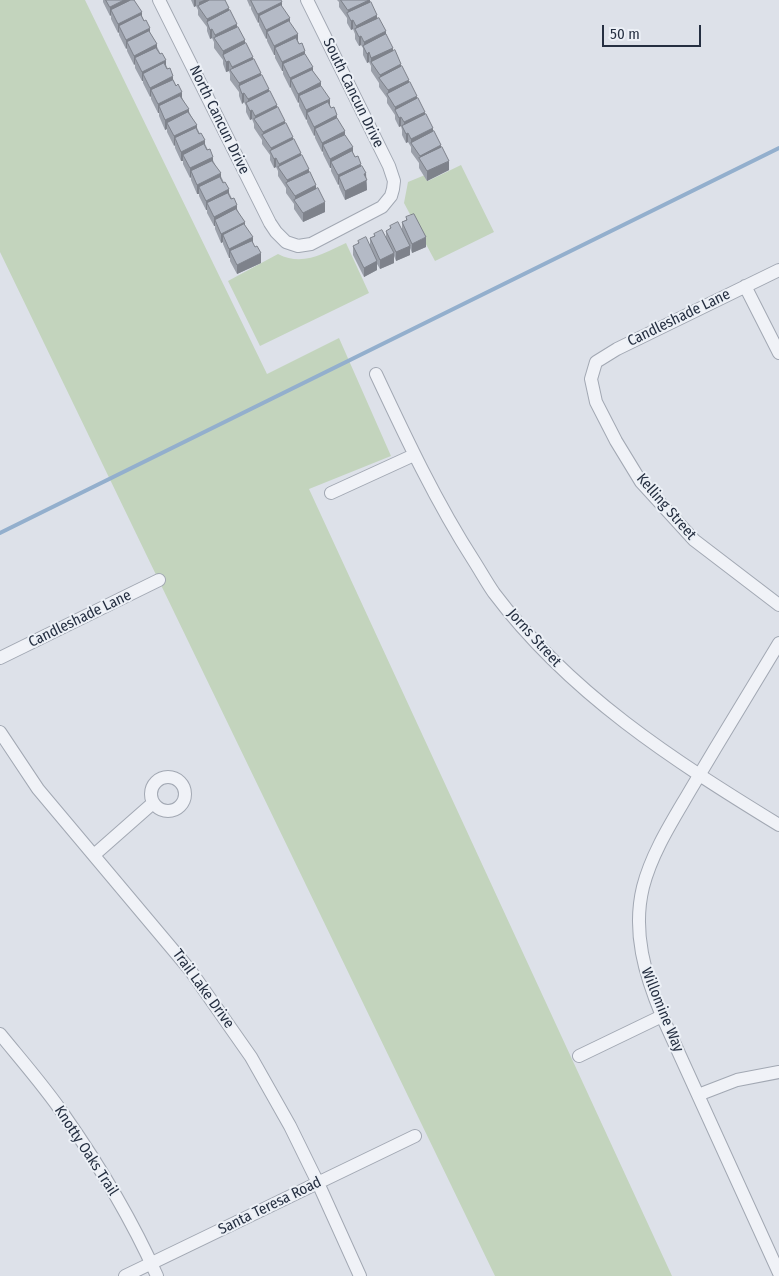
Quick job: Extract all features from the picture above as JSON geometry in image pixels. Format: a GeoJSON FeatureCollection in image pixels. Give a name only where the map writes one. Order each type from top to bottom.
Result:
{"type":"FeatureCollection","features":[{"type":"Feature","properties":{"kind":"street","name":"North Cancun Drive"},"geometry":{"type":"LineString","coordinates":[[159,0],[270,223],[281,238],[298,246],[311,244],[376,211],[387,202],[393,189]]}},
{"type":"Feature","properties":{"kind":"street","name":"South Cancun Drive"},"geometry":{"type":"LineString","coordinates":[[306,0],[389,166],[394,181],[393,189]]}},
{"type":"Feature","properties":{"kind":"street","name":"Candleshade Lane"},"geometry":{"type":"LineString","coordinates":[[591,379],[596,362],[617,348],[779,270]]}},
{"type":"Feature","properties":{"kind":"street"},"geometry":{"type":"LineString","coordinates":[[744,286],[779,353]]}},
{"type":"Feature","properties":{"kind":"street","name":"Jorns Street"},"geometry":{"type":"LineString","coordinates":[[376,374],[414,455],[455,532],[494,593],[553,661],[604,708],[699,776],[779,825]]}},
{"type":"Feature","properties":{"kind":"street","name":"Kelling Street"},"geometry":{"type":"LineString","coordinates":[[591,379],[596,402],[616,441],[642,482],[694,540],[779,605]]}},
{"type":"Feature","properties":{"kind":"street"},"geometry":{"type":"LineString","coordinates":[[331,493],[414,455]]}},
{"type":"Feature","properties":{"kind":"street","name":"Candleshade Lane"},"geometry":{"type":"LineString","coordinates":[[0,658],[159,580]]}},
{"type":"Feature","properties":{"kind":"street","name":"Willomine Way"},"geometry":{"type":"LineString","coordinates":[[779,643],[660,842],[643,888],[639,939],[650,987],[662,1016],[779,1273]]}},
{"type":"Feature","properties":{"kind":"street","name":"Trail Lake Drive"},"geometry":{"type":"LineString","coordinates":[[0,732],[38,789],[190,970],[251,1057],[290,1126],[360,1276]]}},
{"type":"Feature","properties":{"kind":"street"},"geometry":{"type":"LineString","coordinates":[[94,855],[153,803]]}},
{"type":"Feature","properties":{"kind":"street"},"geometry":{"type":"LineString","coordinates":[[579,1056],[662,1016]]}},
{"type":"Feature","properties":{"kind":"street","name":"Knotty Oaks Trail"},"geometry":{"type":"LineString","coordinates":[[0,1034],[38,1080],[83,1143],[111,1188],[157,1276]]}},
{"type":"Feature","properties":{"kind":"street"},"geometry":{"type":"LineString","coordinates":[[698,1095],[737,1080],[779,1072]]}},
{"type":"Feature","properties":{"kind":"street","name":"Santa Teresa Road"},"geometry":{"type":"LineString","coordinates":[[125,1276],[415,1136]]}},
{"type":"Feature","properties":{"kind":"green space"},"geometry":{"type":"Polygon","coordinates":[[[0,0],[85,0],[267,374],[339,338],[391,456],[309,489],[672,1276],[495,1276],[0,252],[0,0]]]}},
{"type":"Feature","properties":{"kind":"green space"},"geometry":{"type":"Polygon","coordinates":[[[461,165],[494,232],[435,261],[404,203],[408,182],[425,175],[428,181],[461,165]]]}},
{"type":"Feature","properties":{"kind":"green space"},"geometry":{"type":"Polygon","coordinates":[[[346,243],[369,293],[260,346],[228,281],[278,254],[287,258],[305,259],[346,243]]]}},
{"type":"Feature","properties":{"kind":"building"},"geometry":{"type":"Polygon","coordinates":[[[106,0],[124,0],[110,7],[106,0]]]}},
{"type":"Feature","properties":{"kind":"building"},"geometry":{"type":"Polygon","coordinates":[[[134,0],[142,12],[118,24],[111,10],[134,0]]]}},
{"type":"Feature","properties":{"kind":"building"},"geometry":{"type":"Polygon","coordinates":[[[210,0],[225,0],[229,8],[207,19],[198,6],[210,0]]]}},
{"type":"Feature","properties":{"kind":"building"},"geometry":{"type":"Polygon","coordinates":[[[251,0],[281,0],[282,2],[258,14],[251,0]]]}},
{"type":"Feature","properties":{"kind":"building"},"geometry":{"type":"Polygon","coordinates":[[[341,0],[369,0],[348,10],[341,0]]]}},
{"type":"Feature","properties":{"kind":"building"},"geometry":{"type":"Polygon","coordinates":[[[371,2],[377,15],[356,26],[347,13],[371,2]]]}},
{"type":"Feature","properties":{"kind":"building"},"geometry":{"type":"Polygon","coordinates":[[[281,5],[290,18],[266,30],[259,16],[281,5]]]}},
{"type":"Feature","properties":{"kind":"building"},"geometry":{"type":"Polygon","coordinates":[[[230,10],[237,24],[215,35],[212,29],[210,30],[207,22],[230,10]]]}},
{"type":"Feature","properties":{"kind":"building"},"geometry":{"type":"Polygon","coordinates":[[[141,15],[150,28],[126,40],[119,26],[141,15]]]}},
{"type":"Feature","properties":{"kind":"building"},"geometry":{"type":"Polygon","coordinates":[[[379,18],[386,31],[364,42],[355,29],[379,18]]]}},
{"type":"Feature","properties":{"kind":"building"},"geometry":{"type":"Polygon","coordinates":[[[289,21],[298,34],[274,46],[267,32],[289,21]]]}},
{"type":"Feature","properties":{"kind":"building"},"geometry":{"type":"Polygon","coordinates":[[[238,27],[245,40],[223,51],[214,38],[238,27]]]}},
{"type":"Feature","properties":{"kind":"building"},"geometry":{"type":"Polygon","coordinates":[[[149,31],[157,44],[134,56],[127,42],[149,31]]]}},
{"type":"Feature","properties":{"kind":"building"},"geometry":{"type":"Polygon","coordinates":[[[386,34],[393,48],[371,58],[369,52],[367,54],[363,46],[386,34]]]}},
{"type":"Feature","properties":{"kind":"building"},"geometry":{"type":"Polygon","coordinates":[[[296,38],[299,44],[302,43],[305,51],[282,62],[275,48],[296,38]]]}},
{"type":"Feature","properties":{"kind":"building"},"geometry":{"type":"Polygon","coordinates":[[[246,43],[253,57],[232,67],[229,61],[226,62],[223,55],[246,43]]]}},
{"type":"Feature","properties":{"kind":"building"},"geometry":{"type":"Polygon","coordinates":[[[156,48],[166,60],[142,72],[135,58],[156,48]]]}},
{"type":"Feature","properties":{"kind":"building"},"geometry":{"type":"Polygon","coordinates":[[[395,50],[401,64],[380,75],[371,62],[395,50]]]}},
{"type":"Feature","properties":{"kind":"building"},"geometry":{"type":"Polygon","coordinates":[[[305,54],[313,67],[290,78],[283,64],[305,54]]]}},
{"type":"Feature","properties":{"kind":"building"},"geometry":{"type":"Polygon","coordinates":[[[254,59],[261,73],[239,83],[230,70],[254,59]]]}},
{"type":"Feature","properties":{"kind":"building"},"geometry":{"type":"Polygon","coordinates":[[[164,63],[167,69],[170,68],[173,76],[150,88],[143,74],[164,63]]]}},
{"type":"Feature","properties":{"kind":"building"},"geometry":{"type":"Polygon","coordinates":[[[402,66],[409,80],[388,90],[379,78],[402,66]]]}},
{"type":"Feature","properties":{"kind":"building"},"geometry":{"type":"Polygon","coordinates":[[[312,70],[321,82],[298,94],[291,80],[312,70]]]}},
{"type":"Feature","properties":{"kind":"building"},"geometry":{"type":"Polygon","coordinates":[[[262,75],[269,89],[248,99],[244,93],[242,94],[239,86],[262,75]]]}},
{"type":"Feature","properties":{"kind":"building"},"geometry":{"type":"Polygon","coordinates":[[[173,80],[176,86],[178,84],[182,92],[158,104],[151,90],[173,80]]]}},
{"type":"Feature","properties":{"kind":"building"},"geometry":{"type":"Polygon","coordinates":[[[410,82],[417,96],[395,107],[387,94],[410,82]]]}},
{"type":"Feature","properties":{"kind":"building"},"geometry":{"type":"Polygon","coordinates":[[[321,86],[330,99],[306,110],[299,96],[321,86]]]}},
{"type":"Feature","properties":{"kind":"building"},"geometry":{"type":"Polygon","coordinates":[[[270,91],[277,105],[255,116],[246,103],[270,91]]]}},
{"type":"Feature","properties":{"kind":"building"},"geometry":{"type":"Polygon","coordinates":[[[180,96],[189,109],[165,120],[159,106],[180,96]]]}},
{"type":"Feature","properties":{"kind":"building"},"geometry":{"type":"Polygon","coordinates":[[[418,98],[425,112],[404,122],[401,117],[399,118],[395,110],[418,98]]]}},
{"type":"Feature","properties":{"kind":"building"},"geometry":{"type":"Polygon","coordinates":[[[328,102],[331,108],[334,107],[337,115],[314,127],[307,113],[328,102]]]}},
{"type":"Feature","properties":{"kind":"building"},"geometry":{"type":"Polygon","coordinates":[[[278,107],[285,121],[263,132],[254,119],[278,107]]]}},
{"type":"Feature","properties":{"kind":"building"},"geometry":{"type":"Polygon","coordinates":[[[188,112],[197,125],[174,136],[167,123],[188,112]]]}},
{"type":"Feature","properties":{"kind":"building"},"geometry":{"type":"Polygon","coordinates":[[[426,114],[433,128],[411,139],[402,126],[426,114]]]}},
{"type":"Feature","properties":{"kind":"building"},"geometry":{"type":"Polygon","coordinates":[[[337,118],[345,131],[322,143],[315,129],[337,118]]]}},
{"type":"Feature","properties":{"kind":"building"},"geometry":{"type":"Polygon","coordinates":[[[286,123],[293,137],[271,148],[262,135],[286,123]]]}},
{"type":"Feature","properties":{"kind":"building"},"geometry":{"type":"Polygon","coordinates":[[[196,128],[205,140],[181,152],[175,138],[196,128]]]}},
{"type":"Feature","properties":{"kind":"building"},"geometry":{"type":"Polygon","coordinates":[[[434,131],[441,145],[420,156],[411,143],[434,131]]]}},
{"type":"Feature","properties":{"kind":"building"},"geometry":{"type":"Polygon","coordinates":[[[345,135],[353,147],[330,159],[323,145],[345,135]]]}},
{"type":"Feature","properties":{"kind":"building"},"geometry":{"type":"Polygon","coordinates":[[[294,139],[301,153],[279,164],[270,151],[294,139]]]}},
{"type":"Feature","properties":{"kind":"building"},"geometry":{"type":"Polygon","coordinates":[[[204,144],[207,150],[210,149],[213,157],[190,168],[183,155],[204,144]]]}},
{"type":"Feature","properties":{"kind":"building"},"geometry":{"type":"Polygon","coordinates":[[[442,147],[449,161],[427,171],[419,158],[442,147]]]}},
{"type":"Feature","properties":{"kind":"building"},"geometry":{"type":"Polygon","coordinates":[[[352,151],[355,157],[358,156],[361,164],[338,175],[331,162],[352,151]]]}},
{"type":"Feature","properties":{"kind":"building"},"geometry":{"type":"Polygon","coordinates":[[[302,155],[309,169],[287,180],[278,167],[302,155]]]}},
{"type":"Feature","properties":{"kind":"building"},"geometry":{"type":"Polygon","coordinates":[[[212,161],[221,173],[197,185],[191,171],[212,161]]]}},
{"type":"Feature","properties":{"kind":"building"},"geometry":{"type":"Polygon","coordinates":[[[362,166],[367,180],[345,191],[339,177],[362,166]]]}},
{"type":"Feature","properties":{"kind":"building"},"geometry":{"type":"Polygon","coordinates":[[[310,172],[316,185],[295,196],[286,183],[310,172]]]}},
{"type":"Feature","properties":{"kind":"building"},"geometry":{"type":"Polygon","coordinates":[[[220,177],[229,189],[206,201],[199,187],[220,177]]]}},
{"type":"Feature","properties":{"kind":"building"},"geometry":{"type":"Polygon","coordinates":[[[318,188],[325,202],[303,213],[294,200],[318,188]]]}},
{"type":"Feature","properties":{"kind":"building"},"geometry":{"type":"Polygon","coordinates":[[[228,193],[231,199],[234,198],[237,205],[214,217],[207,203],[228,193]]]}},
{"type":"Feature","properties":{"kind":"building"},"geometry":{"type":"Polygon","coordinates":[[[236,209],[245,222],[221,234],[215,220],[236,209]]]}},
{"type":"Feature","properties":{"kind":"building"},"geometry":{"type":"Polygon","coordinates":[[[414,214],[426,237],[412,244],[402,222],[407,220],[406,217],[414,214]]]}},
{"type":"Feature","properties":{"kind":"building"},"geometry":{"type":"Polygon","coordinates":[[[398,222],[410,246],[396,252],[386,231],[391,228],[390,226],[398,222]]]}},
{"type":"Feature","properties":{"kind":"building"},"geometry":{"type":"Polygon","coordinates":[[[244,224],[253,237],[229,249],[223,235],[244,224]]]}},
{"type":"Feature","properties":{"kind":"building"},"geometry":{"type":"Polygon","coordinates":[[[382,230],[394,253],[380,260],[370,238],[382,230]]]}},
{"type":"Feature","properties":{"kind":"building"},"geometry":{"type":"Polygon","coordinates":[[[366,237],[377,261],[364,268],[353,246],[366,237]]]}},
{"type":"Feature","properties":{"kind":"building"},"geometry":{"type":"Polygon","coordinates":[[[252,241],[261,253],[237,265],[230,251],[252,241]]]}},
{"type":"Feature","properties":{"kind":"waterway"},"geometry":{"type":"LineString","coordinates":[[0,533],[779,148]]}}]}
